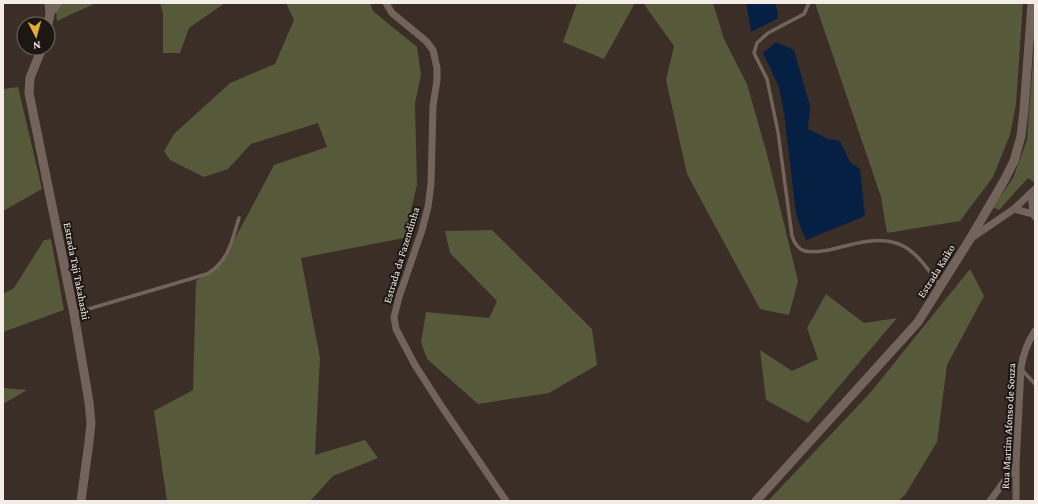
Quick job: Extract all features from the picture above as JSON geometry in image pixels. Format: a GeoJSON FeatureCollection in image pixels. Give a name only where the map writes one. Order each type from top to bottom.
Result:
{"type":"FeatureCollection","features":[{"type":"Feature","properties":{"kind":"street"},"geometry":{"type":"LineString","coordinates":[[49,3],[50,14]]}},
{"type":"Feature","properties":{"kind":"street"},"geometry":{"type":"LineString","coordinates":[[50,14],[59,3]]}},
{"type":"Feature","properties":{"kind":"street","name":"Estrada da Fazendinha"},"geometry":{"type":"LineString","coordinates":[[386,3],[392,13],[426,41],[433,50],[437,68],[437,80],[433,106],[431,184],[428,207],[422,230],[399,297],[394,317],[396,329],[415,365],[506,501]]}},
{"type":"Feature","properties":{"kind":"street","name":"Estrada Kaiko"},"geometry":{"type":"LineString","coordinates":[[756,501],[918,322],[970,239],[1014,161],[1021,136],[1024,110],[1032,3]]}},
{"type":"Feature","properties":{"kind":"street","name":"Estrada Taji Takahashi"},"geometry":{"type":"LineString","coordinates":[[39,56],[30,78],[29,93],[74,314],[89,402],[91,423],[87,467],[81,501]]}},
{"type":"Feature","properties":{"kind":"street"},"geometry":{"type":"LineString","coordinates":[[1014,209],[1034,215],[1033,191]]}},
{"type":"Feature","properties":{"kind":"street"},"geometry":{"type":"LineString","coordinates":[[970,239],[1014,209],[1033,191]]}},
{"type":"Feature","properties":{"kind":"street","name":"Rua Martim Afonso de Souza"},"geometry":{"type":"LineString","coordinates":[[1016,501],[1016,465],[1021,368],[1023,353],[1035,331]]}},
{"type":"Feature","properties":{"kind":"street"},"geometry":{"type":"LineString","coordinates":[[990,501],[1016,465]]}},
{"type":"Feature","properties":{"kind":"lane"},"geometry":{"type":"LineString","coordinates":[[809,3],[804,14],[768,33],[757,43],[754,53],[767,79],[778,132],[792,236],[796,245],[804,251],[818,252],[872,241],[896,243],[915,254],[941,286]]}},
{"type":"Feature","properties":{"kind":"lane"},"geometry":{"type":"LineString","coordinates":[[74,314],[207,274],[215,269],[224,258],[231,245],[239,218]]}},
{"type":"Feature","properties":{"kind":"lane"},"geometry":{"type":"LineString","coordinates":[[1021,368],[1035,384]]}},
{"type":"Feature","properties":{"kind":"green space"},"geometry":{"type":"Polygon","coordinates":[[[55,3],[96,3],[57,21],[55,3]]]}},
{"type":"Feature","properties":{"kind":"green space"},"geometry":{"type":"Polygon","coordinates":[[[160,3],[225,3],[189,28],[180,53],[163,53],[163,13],[160,3]]]}},
{"type":"Feature","properties":{"kind":"green space"},"geometry":{"type":"Polygon","coordinates":[[[286,3],[370,3],[373,11],[417,47],[421,75],[415,103],[417,185],[404,238],[301,258],[320,358],[315,455],[365,440],[378,458],[333,476],[310,501],[167,501],[154,411],[193,390],[196,281],[222,263],[274,165],[327,147],[318,123],[251,144],[228,169],[204,177],[170,160],[164,151],[174,134],[230,83],[275,64],[294,20],[286,3]]]}},
{"type":"Feature","properties":{"kind":"green space"},"geometry":{"type":"Polygon","coordinates":[[[577,3],[635,3],[604,59],[563,42],[577,3]]]}},
{"type":"Feature","properties":{"kind":"green space"},"geometry":{"type":"Polygon","coordinates":[[[643,3],[713,3],[724,39],[747,84],[767,154],[798,281],[789,315],[760,309],[687,174],[666,80],[674,46],[643,3]]]}},
{"type":"Feature","properties":{"kind":"green space"},"geometry":{"type":"Polygon","coordinates":[[[815,3],[1023,3],[1016,104],[1010,135],[993,177],[960,221],[887,233],[881,197],[815,3]]]}},
{"type":"Feature","properties":{"kind":"green space"},"geometry":{"type":"Polygon","coordinates":[[[1035,32],[1035,183],[1028,178],[999,210],[993,207],[1013,178],[1027,140],[1035,32]]]}},
{"type":"Feature","properties":{"kind":"green space"},"geometry":{"type":"Polygon","coordinates":[[[18,87],[42,189],[3,211],[3,89],[18,87]]]}},
{"type":"Feature","properties":{"kind":"green space"},"geometry":{"type":"Polygon","coordinates":[[[492,230],[592,329],[597,365],[549,393],[478,404],[427,359],[421,342],[426,312],[489,318],[497,301],[450,253],[445,231],[492,230]]]}},
{"type":"Feature","properties":{"kind":"green space"},"geometry":{"type":"Polygon","coordinates":[[[51,239],[64,310],[3,332],[3,294],[14,288],[44,240],[51,239]]]}},
{"type":"Feature","properties":{"kind":"green space"},"geometry":{"type":"Polygon","coordinates":[[[970,269],[984,296],[947,365],[937,442],[905,495],[898,501],[768,501],[870,393],[970,269]]]}},
{"type":"Feature","properties":{"kind":"green space"},"geometry":{"type":"Polygon","coordinates":[[[826,294],[864,323],[897,318],[808,423],[766,400],[760,350],[792,371],[818,359],[807,328],[826,294]]]}},
{"type":"Feature","properties":{"kind":"green space"},"geometry":{"type":"Polygon","coordinates":[[[3,388],[27,390],[3,404],[3,388]]]}},
{"type":"Feature","properties":{"kind":"water"},"geometry":{"type":"Polygon","coordinates":[[[746,3],[775,3],[778,13],[777,19],[751,32],[746,3]]]}},
{"type":"Feature","properties":{"kind":"water"},"geometry":{"type":"Polygon","coordinates":[[[776,42],[794,50],[810,106],[808,129],[828,139],[840,141],[850,162],[860,169],[865,216],[806,240],[796,213],[784,113],[779,87],[763,53],[776,42]]]}}]}
